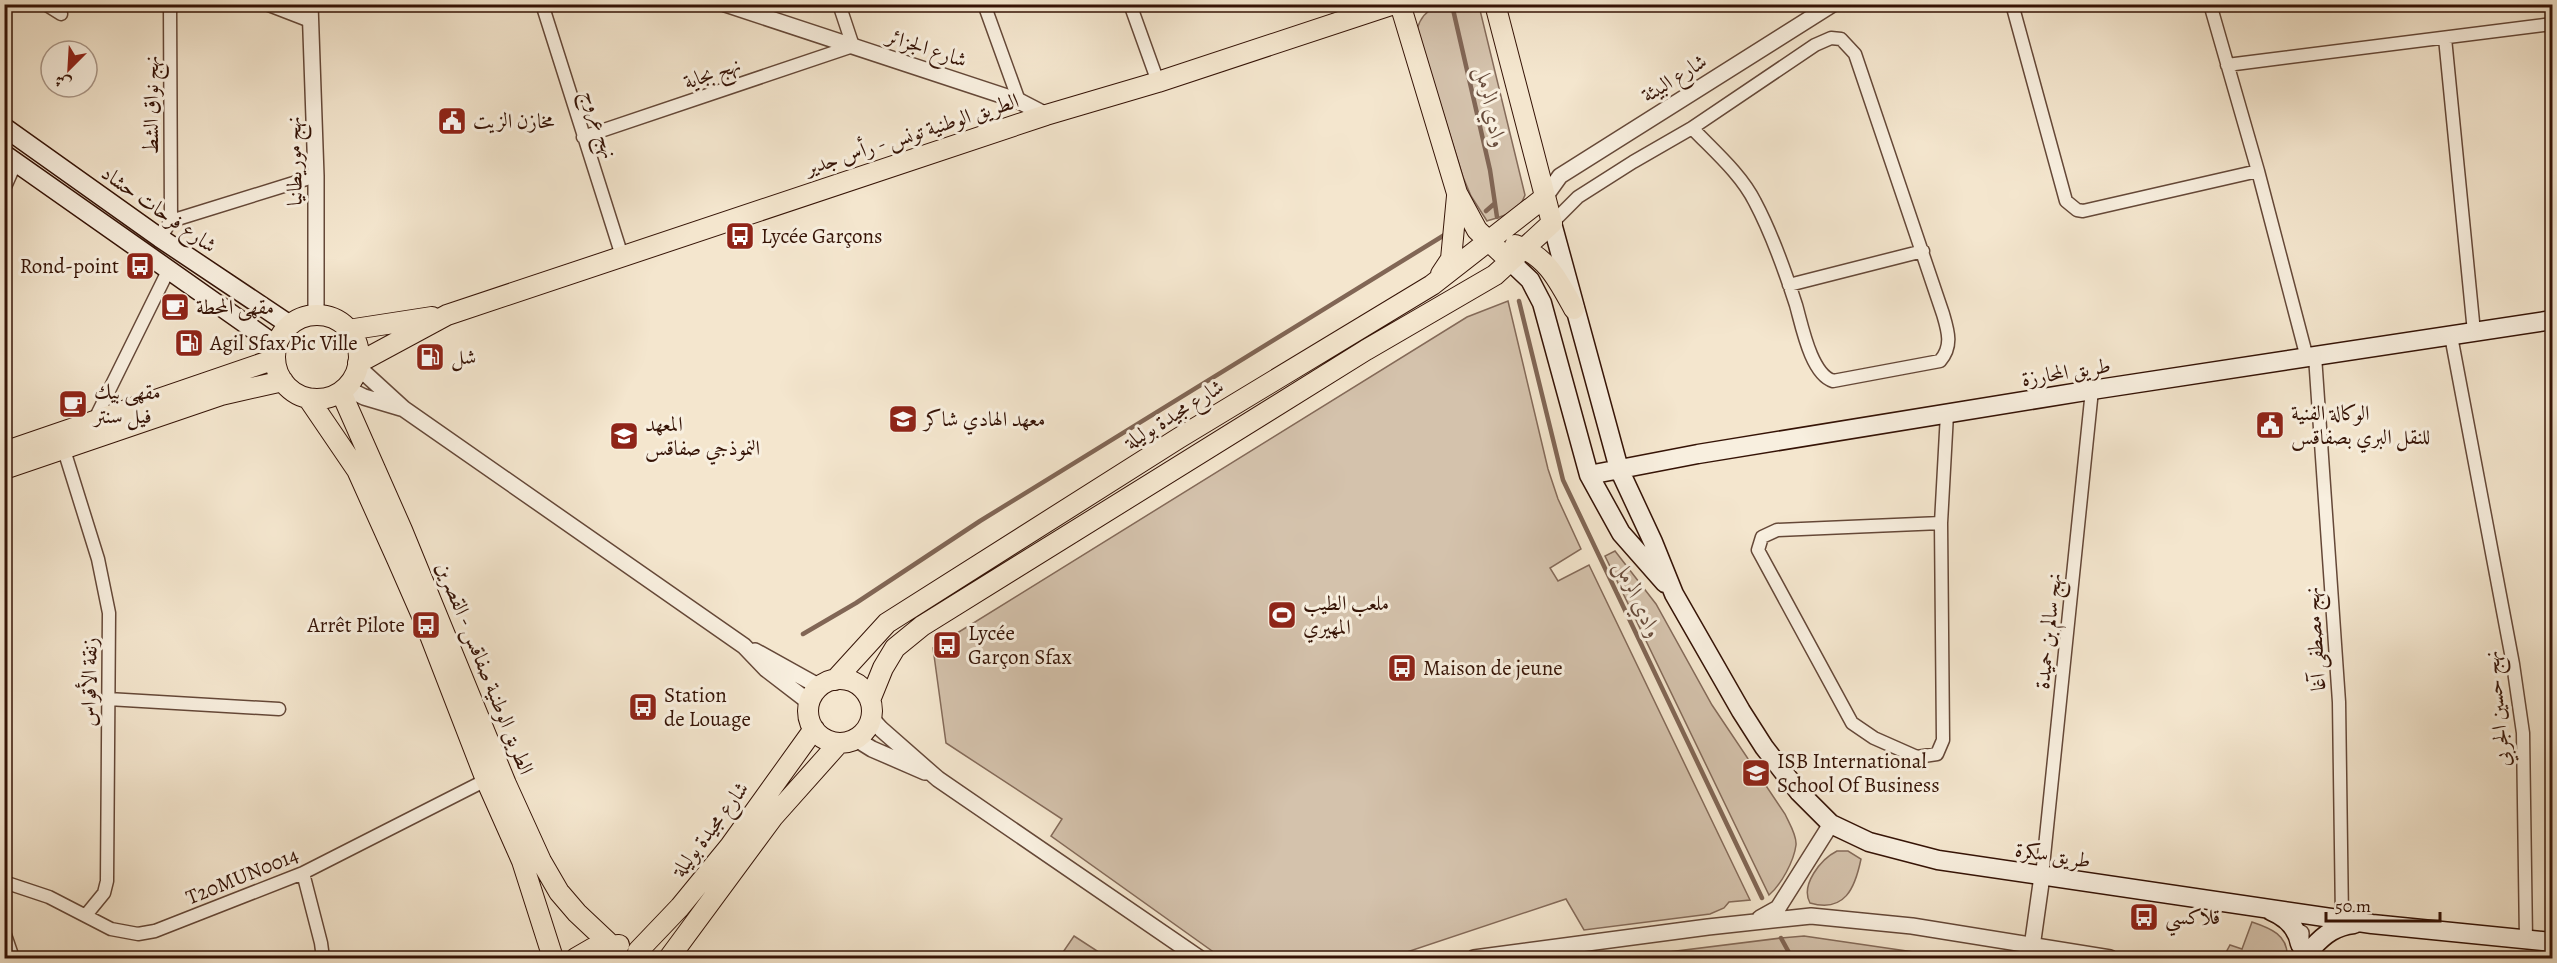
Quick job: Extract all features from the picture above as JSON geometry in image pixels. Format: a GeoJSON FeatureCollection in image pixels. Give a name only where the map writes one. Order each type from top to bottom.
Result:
{"type":"FeatureCollection","features":[{"type":"Feature","properties":{"kind":"main road","name":"الطريق الوطنية تونس - رأس جدير"},"geometry":{"type":"LineString","coordinates":[[348,330],[447,315],[1046,115],[1158,82],[1394,4]]}},
{"type":"Feature","properties":{"kind":"main road"},"geometry":{"type":"LineString","coordinates":[[1400,4],[1457,193],[1471,223],[1488,241],[1517,254],[1539,256],[1554,272],[1574,309]]}},
{"type":"Feature","properties":{"kind":"main road"},"geometry":{"type":"LineString","coordinates":[[1496,4],[1551,223],[1619,469],[1674,594]]}},
{"type":"Feature","properties":{"kind":"main road"},"geometry":{"type":"LineString","coordinates":[[1504,33],[1508,4]]}},
{"type":"Feature","properties":{"kind":"main road","name":"شارع فرحات حشاد"},"geometry":{"type":"LineString","coordinates":[[4,128],[290,326]]}},
{"type":"Feature","properties":{"kind":"main road"},"geometry":{"type":"LineString","coordinates":[[10,158],[168,271],[276,352]]}},
{"type":"Feature","properties":{"kind":"main road"},"geometry":{"type":"LineString","coordinates":[[1432,285],[1451,259],[1457,193]]}},
{"type":"Feature","properties":{"kind":"main road","name":"شارع مجيدة بوليلة"},"geometry":{"type":"LineString","coordinates":[[821,690],[887,622],[1189,432],[1432,285],[1545,197]]}},
{"type":"Feature","properties":{"kind":"main road","name":"شارع مجيدة بوليلة"},"geometry":{"type":"LineString","coordinates":[[669,958],[773,818],[848,741],[868,726],[870,709],[883,668],[895,648],[922,626],[1366,350],[1495,275],[1551,223]]}},
{"type":"Feature","properties":{"kind":"main road"},"geometry":{"type":"LineString","coordinates":[[1517,254],[1542,303],[1588,476],[1621,533],[1674,594]]}},
{"type":"Feature","properties":{"kind":"main road","name":"الطريق الوطنية تونس - رأس جدير"},"geometry":{"type":"LineString","coordinates":[[358,365],[447,315]]}},
{"type":"Feature","properties":{"kind":"main road"},"geometry":{"type":"LineString","coordinates":[[316,316],[328,317],[348,330],[358,351],[358,365],[353,379],[343,390],[331,397],[308,398],[294,392],[283,381],[276,352],[282,334],[290,326],[298,320],[316,316]]}},
{"type":"Feature","properties":{"kind":"main road","name":"طريق المحارزة"},"geometry":{"type":"LineString","coordinates":[[1588,476],[2092,390],[2553,320]]}},
{"type":"Feature","properties":{"kind":"main road"},"geometry":{"type":"LineString","coordinates":[[4,452],[93,423],[276,352]]}},
{"type":"Feature","properties":{"kind":"main road"},"geometry":{"type":"LineString","coordinates":[[4,469],[221,395],[283,381]]}},
{"type":"Feature","properties":{"kind":"main road","name":"الطريق الوطنية صفاقس - القصرين"},"geometry":{"type":"LineString","coordinates":[[343,390],[540,861],[559,892],[577,914],[611,945]]}},
{"type":"Feature","properties":{"kind":"main road","name":"الطريق الوطنية صفاقس - القصرين"},"geometry":{"type":"LineString","coordinates":[[308,398],[351,459],[426,625],[486,780],[533,890],[553,958]]}},
{"type":"Feature","properties":{"kind":"main road","name":"طريق سكرة"},"geometry":{"type":"LineString","coordinates":[[1674,594],[1764,747],[1806,801],[1831,824],[1869,842],[1907,853],[2217,902],[2253,905],[2372,924],[2553,942]]}},
{"type":"Feature","properties":{"kind":"main road"},"geometry":{"type":"LineString","coordinates":[[848,741],[820,736],[809,721],[821,690],[852,682],[860,686],[870,709]]}},
{"type":"Feature","properties":{"kind":"main road","name":"شارع مجيدة بوليلة"},"geometry":{"type":"LineString","coordinates":[[644,955],[730,846],[814,729]]}},
{"type":"Feature","properties":{"kind":"main road"},"geometry":{"type":"LineString","coordinates":[[2253,905],[2282,915],[2292,926],[2306,952],[2336,927],[2372,924]]}},
{"type":"Feature","properties":{"kind":"main road"},"geometry":{"type":"LineString","coordinates":[[576,958],[595,947],[611,945],[644,955]]}},
{"type":"Feature","properties":{"kind":"street"},"geometry":{"type":"LineString","coordinates":[[45,4],[61,14]]}},
{"type":"Feature","properties":{"kind":"street","name":"نهج نواق الشط"},"geometry":{"type":"LineString","coordinates":[[170,4],[171,221]]}},
{"type":"Feature","properties":{"kind":"street"},"geometry":{"type":"LineString","coordinates":[[266,4],[310,21]]}},
{"type":"Feature","properties":{"kind":"street","name":"نهج موريطانيا"},"geometry":{"type":"LineString","coordinates":[[310,4],[316,176],[316,316]]}},
{"type":"Feature","properties":{"kind":"street","name":"نهج عروج"},"geometry":{"type":"LineString","coordinates":[[542,4],[622,255]]}},
{"type":"Feature","properties":{"kind":"street","name":"شارع الجزائر"},"geometry":{"type":"LineString","coordinates":[[725,4],[1019,101],[1046,115]]}},
{"type":"Feature","properties":{"kind":"street"},"geometry":{"type":"LineString","coordinates":[[839,4],[853,46]]}},
{"type":"Feature","properties":{"kind":"street"},"geometry":{"type":"LineString","coordinates":[[984,4],[1019,101]]}},
{"type":"Feature","properties":{"kind":"street"},"geometry":{"type":"LineString","coordinates":[[1130,4],[1158,82]]}},
{"type":"Feature","properties":{"kind":"street","name":"شارع البيئة"},"geometry":{"type":"LineString","coordinates":[[1545,197],[1560,176],[1833,4]]}},
{"type":"Feature","properties":{"kind":"street"},"geometry":{"type":"LineString","coordinates":[[2012,4],[2066,201],[2072,207],[2083,211],[2258,171]]}},
{"type":"Feature","properties":{"kind":"street","name":"نهج مصطفى آغا"},"geometry":{"type":"LineString","coordinates":[[2210,4],[2311,357],[2339,702],[2342,919]]}},
{"type":"Feature","properties":{"kind":"street"},"geometry":{"type":"LineString","coordinates":[[2227,65],[2553,24]]}},
{"type":"Feature","properties":{"kind":"street"},"geometry":{"type":"LineString","coordinates":[[1551,223],[1578,197],[1692,128],[1815,45],[1832,38],[1844,40],[1855,54],[1923,251],[1949,336],[1945,355],[1936,363],[1870,376],[1830,380],[1819,371],[1814,363],[1789,285],[1755,201],[1740,180],[1692,128]]}},
{"type":"Feature","properties":{"kind":"street"},"geometry":{"type":"LineString","coordinates":[[2445,38],[2474,332]]}},
{"type":"Feature","properties":{"kind":"street","name":"نهج بجاية"},"geometry":{"type":"LineString","coordinates":[[583,137],[853,46]]}},
{"type":"Feature","properties":{"kind":"street"},"geometry":{"type":"LineString","coordinates":[[4,189],[10,158]]}},
{"type":"Feature","properties":{"kind":"street"},"geometry":{"type":"LineString","coordinates":[[160,238],[171,221],[316,176]]}},
{"type":"Feature","properties":{"kind":"street"},"geometry":{"type":"LineString","coordinates":[[1789,285],[1923,251]]}},
{"type":"Feature","properties":{"kind":"street"},"geometry":{"type":"LineString","coordinates":[[93,423],[168,271]]}},
{"type":"Feature","properties":{"kind":"street","name":"نهج حسين الجربي"},"geometry":{"type":"LineString","coordinates":[[2451,336],[2514,664],[2523,733],[2526,940]]}},
{"type":"Feature","properties":{"kind":"street"},"geometry":{"type":"LineString","coordinates":[[358,365],[404,409],[744,646],[767,656],[821,690]]}},
{"type":"Feature","properties":{"kind":"street"},"geometry":{"type":"LineString","coordinates":[[343,390],[404,409]]}},
{"type":"Feature","properties":{"kind":"street","name":"نهج سالم بن حميدة"},"geometry":{"type":"LineString","coordinates":[[2042,876],[2092,390]]}},
{"type":"Feature","properties":{"kind":"street"},"geometry":{"type":"LineString","coordinates":[[1941,523],[1777,530],[1762,537],[1758,550],[1852,723],[1874,738],[1917,757],[1937,754],[1943,740],[1941,523],[1947,414]]}},
{"type":"Feature","properties":{"kind":"street","name":"زنقة الأقواس"},"geometry":{"type":"LineString","coordinates":[[64,450],[98,559],[107,598],[109,628],[107,881],[104,893],[86,915]]}},
{"type":"Feature","properties":{"kind":"street"},"geometry":{"type":"LineString","coordinates":[[108,699],[279,709]]}},
{"type":"Feature","properties":{"kind":"street"},"geometry":{"type":"LineString","coordinates":[[870,709],[881,729],[938,779],[1199,958]]}},
{"type":"Feature","properties":{"kind":"street"},"geometry":{"type":"LineString","coordinates":[[848,741],[938,779]]}},
{"type":"Feature","properties":{"kind":"street","name":"T20MUN0014"},"geometry":{"type":"LineString","coordinates":[[4,882],[26,887],[111,929],[124,933],[155,931],[303,873],[486,780]]}},
{"type":"Feature","properties":{"kind":"street"},"geometry":{"type":"LineString","coordinates":[[1756,921],[1778,908],[1831,824]]}},
{"type":"Feature","properties":{"kind":"street"},"geometry":{"type":"LineString","coordinates":[[303,873],[323,958]]}},
{"type":"Feature","properties":{"kind":"street"},"geometry":{"type":"LineString","coordinates":[[2032,947],[2042,876]]}},
{"type":"Feature","properties":{"kind":"street"},"geometry":{"type":"LineString","coordinates":[[1792,885],[1798,904],[1811,916]]}},
{"type":"Feature","properties":{"kind":"street"},"geometry":{"type":"LineString","coordinates":[[2306,952],[2310,914]]}},
{"type":"Feature","properties":{"kind":"street"},"geometry":{"type":"LineString","coordinates":[[1474,958],[1756,921],[1811,916],[1892,924],[2110,958]]}},
{"type":"Feature","properties":{"kind":"street"},"geometry":{"type":"LineString","coordinates":[[4,932],[13,958]]}},
{"type":"Feature","properties":{"kind":"shaded area"},"geometry":{"type":"Polygon","coordinates":[[[1475,4],[1480,10],[1525,195],[1515,210],[1487,221],[1471,196],[1463,177],[1417,29],[1426,13],[1432,9],[1448,5],[1475,4]]]}},
{"type":"Feature","properties":{"kind":"shaded area","name":"ملعب الطيب المهيري"},"geometry":{"type":"Polygon","coordinates":[[[1508,301],[1548,469],[1558,499],[1581,549],[1550,568],[1558,581],[1589,565],[1750,900],[1729,902],[1724,908],[1710,914],[1584,930],[1566,899],[1389,958],[1222,958],[1051,836],[1062,819],[946,743],[933,648],[1467,317],[1508,301]]]}},
{"type":"Feature","properties":{"kind":"shaded area"},"geometry":{"type":"Polygon","coordinates":[[[1615,551],[1656,604],[1712,705],[1785,814],[1792,829],[1796,841],[1793,858],[1782,879],[1769,895],[1605,556],[1615,551]]]}},
{"type":"Feature","properties":{"kind":"shaded area"},"geometry":{"type":"Polygon","coordinates":[[[1837,851],[1848,851],[1861,859],[1851,888],[1846,896],[1832,904],[1810,903],[1808,888],[1814,873],[1837,851]]]}},
{"type":"Feature","properties":{"kind":"shaded area"},"geometry":{"type":"Polygon","coordinates":[[[2252,922],[2272,930],[2282,938],[2287,950],[2287,958],[2223,958],[2230,945],[2242,949],[2252,922]]]}},
{"type":"Feature","properties":{"kind":"shaded area"},"geometry":{"type":"Polygon","coordinates":[[[1074,936],[1108,958],[1059,958],[1074,936]]]}},
{"type":"Feature","properties":{"kind":"shaded area"},"geometry":{"type":"Polygon","coordinates":[[[1804,936],[1955,958],[1620,958],[1781,938],[1804,936]]]}},
{"type":"Feature","properties":{"kind":"waterway","name":"وادي الرمل"},"geometry":{"type":"LineString","coordinates":[[1452,5],[1490,170],[1497,217]]}},
{"type":"Feature","properties":{"kind":"waterway"},"geometry":{"type":"LineString","coordinates":[[1486,211],[1494,204]]}},
{"type":"Feature","properties":{"kind":"waterway"},"geometry":{"type":"LineString","coordinates":[[803,634],[856,603],[980,521],[1446,234]]}},
{"type":"Feature","properties":{"kind":"waterway","name":"وادي الرمل"},"geometry":{"type":"LineString","coordinates":[[1519,301],[1563,480],[1762,898]]}},
{"type":"Feature","properties":{"kind":"waterway","name":"وادي الرمل"},"geometry":{"type":"LineString","coordinates":[[1781,938],[1792,958]]}},
{"type":"Feature","properties":{"kind":"place","name":"مخازن الزيت"},"geometry":{"type":"Point","coordinates":[452,121]}},
{"type":"Feature","properties":{"kind":"place","name":"Lycée Garçons"},"geometry":{"type":"Point","coordinates":[740,236]}},
{"type":"Feature","properties":{"kind":"place","name":"Rond-point"},"geometry":{"type":"Point","coordinates":[140,266]}},
{"type":"Feature","properties":{"kind":"place","name":"مقهى المحطة"},"geometry":{"type":"Point","coordinates":[175,307]}},
{"type":"Feature","properties":{"kind":"place","name":"Agil Sfax Pic Ville"},"geometry":{"type":"Point","coordinates":[189,343]}},
{"type":"Feature","properties":{"kind":"place","name":"شل"},"geometry":{"type":"Point","coordinates":[430,357]}},
{"type":"Feature","properties":{"kind":"place","name":"مقهى بيك فيل سنتر"},"geometry":{"type":"Point","coordinates":[73,404]}},
{"type":"Feature","properties":{"kind":"place","name":"معهد الهادي شاكر"},"geometry":{"type":"Point","coordinates":[903,419]}},
{"type":"Feature","properties":{"kind":"place","name":"الوكالة الفنية للنقل البري بصفاقس"},"geometry":{"type":"Point","coordinates":[2270,425]}},
{"type":"Feature","properties":{"kind":"place","name":"المعهد النموذجي صفاقس"},"geometry":{"type":"Point","coordinates":[624,436]}},
{"type":"Feature","properties":{"kind":"place","name":"ملعب الطيب المهيري"},"geometry":{"type":"Point","coordinates":[1282,615]}},
{"type":"Feature","properties":{"kind":"place","name":"Arrêt Pilote"},"geometry":{"type":"Point","coordinates":[426,625]}},
{"type":"Feature","properties":{"kind":"place","name":"Lycée Garçon Sfax"},"geometry":{"type":"Point","coordinates":[947,645]}},
{"type":"Feature","properties":{"kind":"place","name":"Maison de jeune"},"geometry":{"type":"Point","coordinates":[1402,668]}},
{"type":"Feature","properties":{"kind":"place","name":"Station de Louage"},"geometry":{"type":"Point","coordinates":[643,707]}},
{"type":"Feature","properties":{"kind":"place","name":"ISB International School Of Business"},"geometry":{"type":"Point","coordinates":[1756,773]}},
{"type":"Feature","properties":{"kind":"place","name":"قلاكسي"},"geometry":{"type":"Point","coordinates":[2144,917]}}]}
